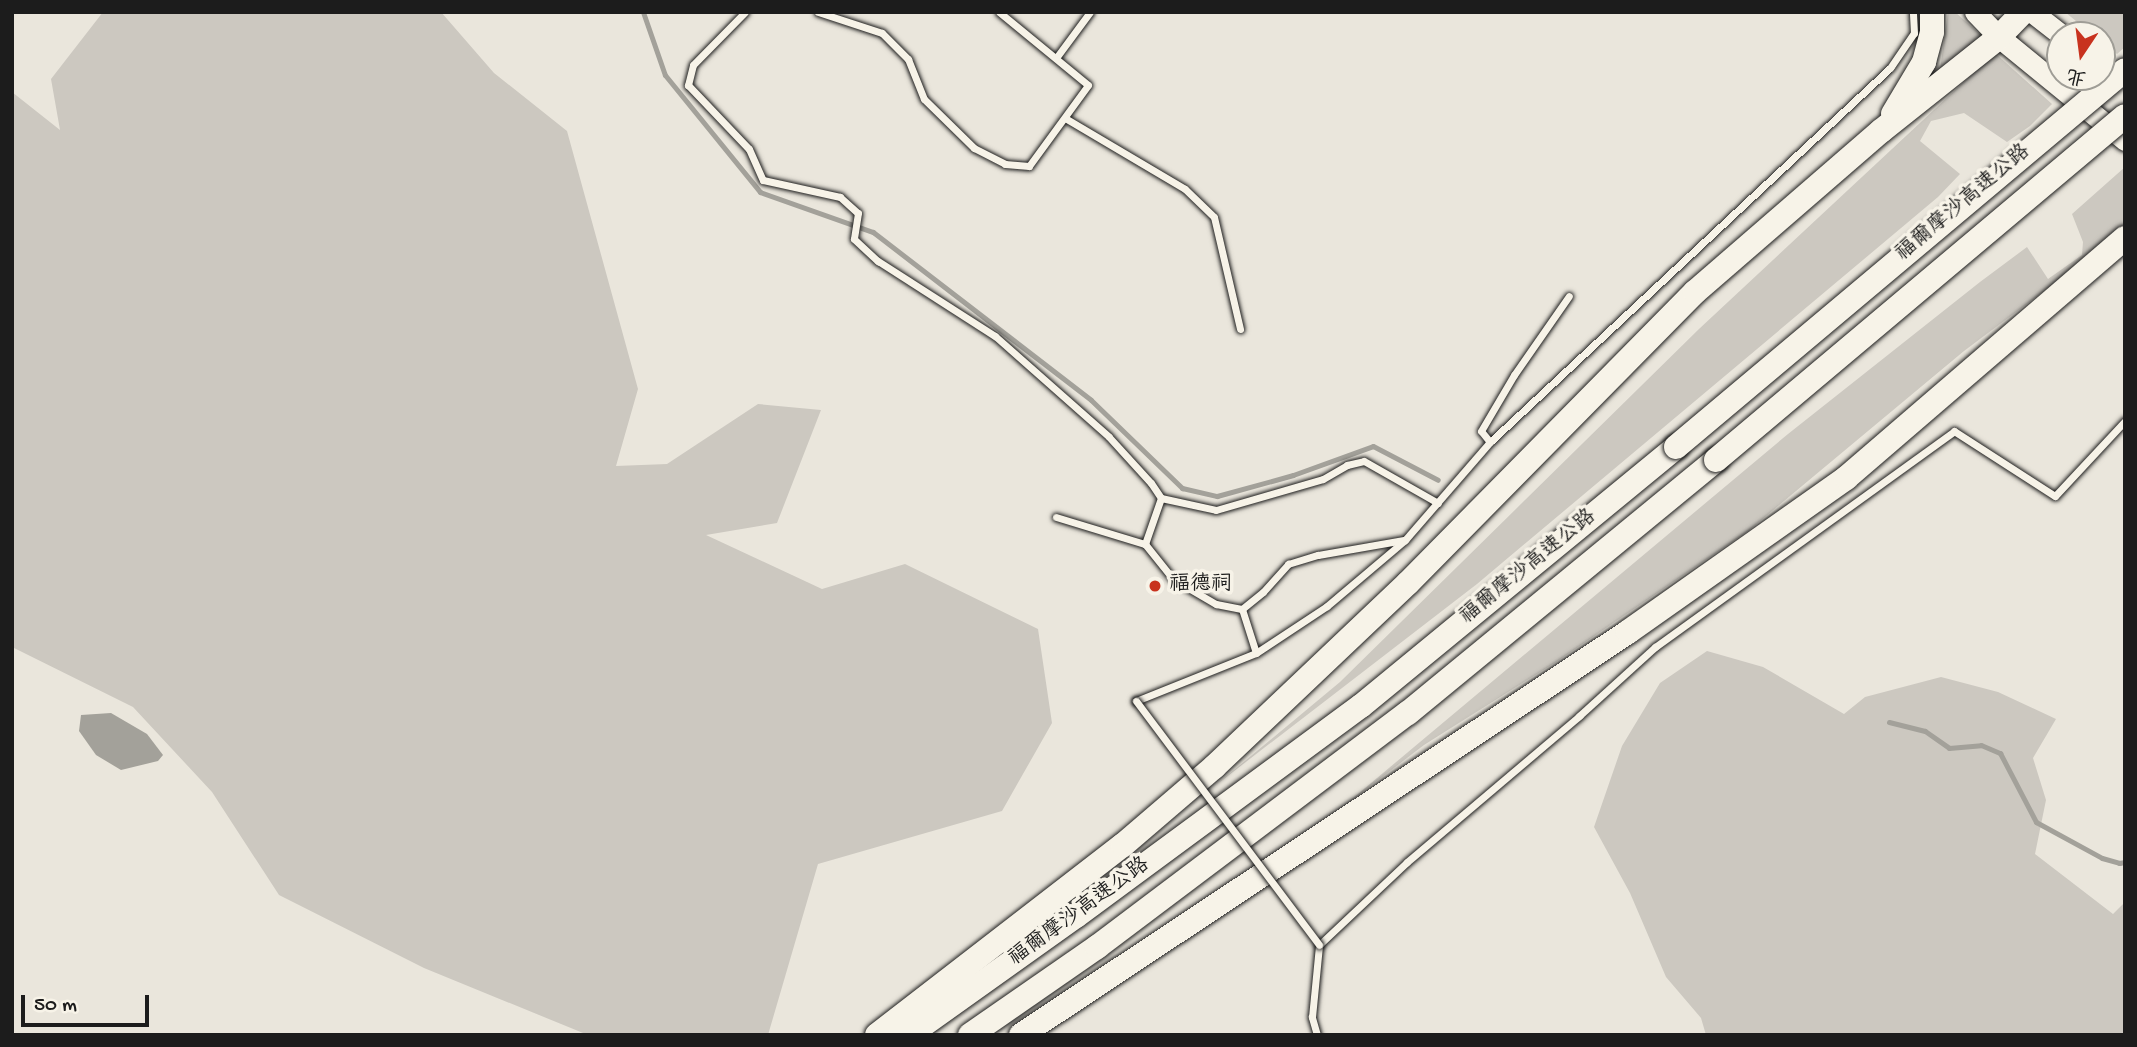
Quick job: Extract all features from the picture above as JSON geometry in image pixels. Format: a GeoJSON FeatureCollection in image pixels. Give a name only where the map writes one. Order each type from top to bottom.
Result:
{"type":"FeatureCollection","features":[{"type":"Feature","properties":{"kind":"highway"},"geometry":{"type":"LineString","coordinates":[[1881,131],[1924,62],[1932,32],[1932,12]]}},
{"type":"Feature","properties":{"kind":"highway"},"geometry":{"type":"LineString","coordinates":[[877,1035],[1123,845],[1214,767],[1408,583],[1695,292],[1881,131],[1999,37],[2023,12]]}},
{"type":"Feature","properties":{"kind":"highway","name":"福爾摩沙高速公路"},"geometry":{"type":"LineString","coordinates":[[909,1035],[1361,706],[1676,447],[2125,70]]}},
{"type":"Feature","properties":{"kind":"highway","name":"福爾摩沙高速公路"},"geometry":{"type":"LineString","coordinates":[[970,1035],[1097,947],[1408,713],[1716,460],[2125,116]]}},
{"type":"Feature","properties":{"kind":"highway"},"geometry":{"type":"LineString","coordinates":[[1021,1035],[1628,632],[1846,478],[2045,304],[2125,238]]}},
{"type":"Feature","properties":{"kind":"highway"},"geometry":{"type":"LineString","coordinates":[[2045,304],[2125,255]]}},
{"type":"Feature","properties":{"kind":"main road"},"geometry":{"type":"LineString","coordinates":[[1975,12],[1999,37],[2125,140]]}},
{"type":"Feature","properties":{"kind":"main road"},"geometry":{"type":"LineString","coordinates":[[2032,12],[2046,23]]}},
{"type":"Feature","properties":{"kind":"lane"},"geometry":{"type":"LineString","coordinates":[[745,12],[693,65],[688,85],[749,149],[763,180],[841,197],[858,214],[854,239],[878,261],[995,336],[1109,437],[1161,498],[1216,510],[1323,479],[1347,465],[1364,461],[1437,503]]}},
{"type":"Feature","properties":{"kind":"lane"},"geometry":{"type":"LineString","coordinates":[[818,12],[882,33],[908,59],[924,99],[974,148],[1005,164],[1029,166],[1088,85],[999,12]]}},
{"type":"Feature","properties":{"kind":"lane"},"geometry":{"type":"LineString","coordinates":[[1056,58],[1090,12]]}},
{"type":"Feature","properties":{"kind":"lane"},"geometry":{"type":"LineString","coordinates":[[1319,944],[1136,701],[1256,653],[1327,606],[1405,540],[1490,442],[1850,108],[1889,68],[1914,33],[1913,12]]}},
{"type":"Feature","properties":{"kind":"lane"},"geometry":{"type":"LineString","coordinates":[[1065,118],[1185,189],[1214,217],[1240,329]]}},
{"type":"Feature","properties":{"kind":"lane"},"geometry":{"type":"LineString","coordinates":[[1490,442],[1481,432],[1514,375],[1569,296]]}},
{"type":"Feature","properties":{"kind":"lane"},"geometry":{"type":"LineString","coordinates":[[1317,1035],[1312,1017],[1319,944],[1407,862],[1579,716],[1655,647],[1954,431],[2055,496],[2125,421]]}},
{"type":"Feature","properties":{"kind":"lane"},"geometry":{"type":"LineString","coordinates":[[1145,544],[1161,498]]}},
{"type":"Feature","properties":{"kind":"lane"},"geometry":{"type":"LineString","coordinates":[[1056,517],[1145,544],[1173,579],[1216,604],[1241,609],[1263,592],[1288,564],[1318,555],[1405,540]]}},
{"type":"Feature","properties":{"kind":"lane"},"geometry":{"type":"LineString","coordinates":[[1241,609],[1256,653]]}},
{"type":"Feature","properties":{"kind":"shaded area"},"geometry":{"type":"Polygon","coordinates":[[[103,12],[441,12],[494,73],[567,131],[638,389],[616,466],[667,464],[758,404],[821,410],[777,523],[706,535],[822,589],[905,564],[1038,629],[1052,723],[1002,811],[818,864],[768,1035],[588,1035],[424,968],[279,895],[212,792],[133,707],[12,647],[12,92],[60,130],[51,79],[103,12]]]}},
{"type":"Feature","properties":{"kind":"shaded area"},"geometry":{"type":"Polygon","coordinates":[[[1948,12],[1955,12],[1982,36],[1940,70],[1948,12]]]}},
{"type":"Feature","properties":{"kind":"shaded area"},"geometry":{"type":"Polygon","coordinates":[[[2065,12],[2125,12],[2125,47],[2116,53],[2116,21],[2076,21],[2065,12]]]}},
{"type":"Feature","properties":{"kind":"shaded area"},"geometry":{"type":"Polygon","coordinates":[[[1995,53],[2052,104],[2030,126],[2007,142],[1964,113],[1931,121],[1920,141],[1960,174],[1938,197],[1477,584],[1216,785],[1340,682],[1699,329],[1995,53]]]}},
{"type":"Feature","properties":{"kind":"shaded area"},"geometry":{"type":"Polygon","coordinates":[[[2125,167],[2125,225],[2088,258],[1964,351],[1748,531],[1556,662],[1424,745],[1340,809],[1788,434],[1980,282],[2027,247],[2048,279],[2082,255],[2083,242],[2072,214],[2125,167]]]}},
{"type":"Feature","properties":{"kind":"shaded area"},"geometry":{"type":"Polygon","coordinates":[[[1707,651],[1763,667],[1844,714],[1865,697],[1941,677],[1998,692],[2056,719],[2033,758],[2046,800],[2035,854],[2113,914],[2125,902],[2125,1035],[1706,1035],[1701,1018],[1666,977],[1630,893],[1594,827],[1622,746],[1660,683],[1707,651]]]}},
{"type":"Feature","properties":{"kind":"shaded area"},"geometry":{"type":"Polygon","coordinates":[[[111,713],[147,734],[163,755],[158,761],[121,770],[96,755],[79,731],[81,715],[111,713]]]}},
{"type":"Feature","properties":{"kind":"waterway"},"geometry":{"type":"LineString","coordinates":[[643,12],[665,75],[760,192],[873,232],[1091,400],[1182,488],[1217,496],[1293,475],[1373,446],[1438,480]]}},
{"type":"Feature","properties":{"kind":"waterway"},"geometry":{"type":"LineString","coordinates":[[1889,722],[1925,731],[1949,748],[1981,745],[2000,753],[2036,822],[2102,858],[2125,862]]}},
{"type":"Feature","properties":{"kind":"place","name":"福德祠"},"geometry":{"type":"Point","coordinates":[1155,586]}}]}
